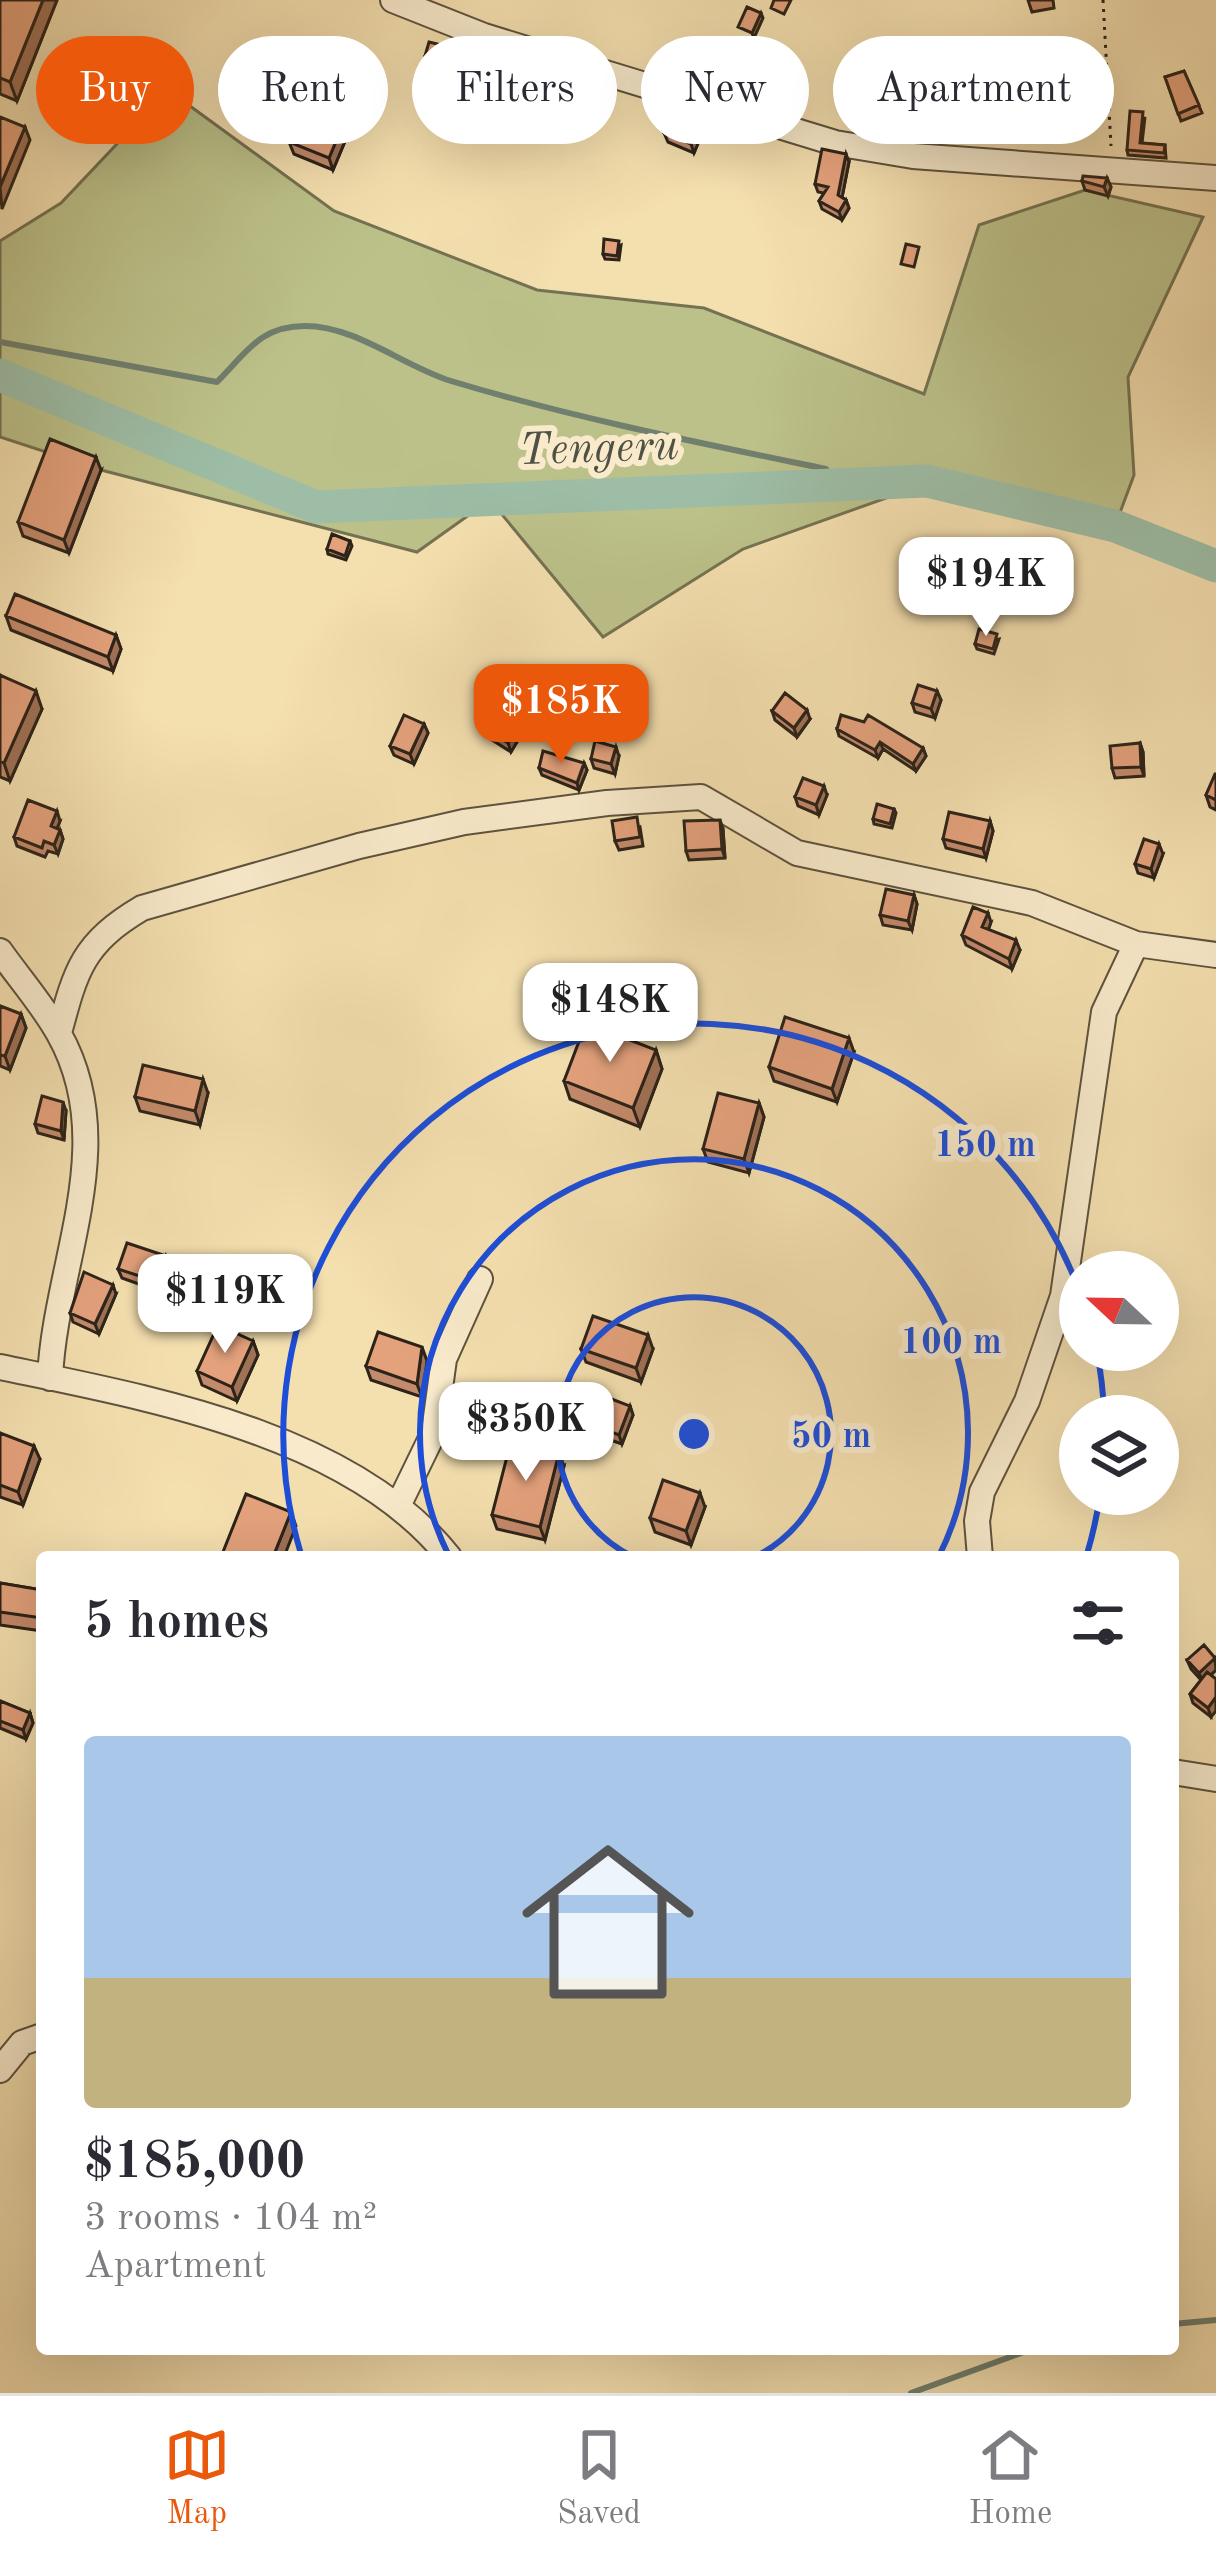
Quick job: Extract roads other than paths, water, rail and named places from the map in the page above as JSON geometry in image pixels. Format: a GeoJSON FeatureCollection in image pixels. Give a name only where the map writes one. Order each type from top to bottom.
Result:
{"type":"FeatureCollection","features":[{"type":"Feature","properties":{"kind":"street"},"geometry":{"type":"LineString","coordinates":[[393,0],[484,36],[835,143],[913,156],[1216,178]]}},
{"type":"Feature","properties":{"kind":"street"},"geometry":{"type":"LineString","coordinates":[[58,1033],[87,950],[106,929],[142,908],[412,833],[607,803],[709,800],[797,853],[1032,903],[1136,944],[1216,955]]}},
{"type":"Feature","properties":{"kind":"street"},"geometry":{"type":"LineString","coordinates":[[980,1551],[977,1521],[982,1492],[1027,1401],[1063,1296],[1104,1012],[1136,944]]}},
{"type":"Feature","properties":{"kind":"street"},"geometry":{"type":"LineString","coordinates":[[0,951],[58,1033],[81,1096],[86,1174],[55,1311],[50,1378]]}},
{"type":"Feature","properties":{"kind":"street"},"geometry":{"type":"LineString","coordinates":[[399,1504],[434,1432],[444,1359],[480,1279]]}},
{"type":"Feature","properties":{"kind":"street"},"geometry":{"type":"LineString","coordinates":[[0,1367],[213,1419],[309,1454],[399,1504],[443,1551]]}},
{"type":"Feature","properties":{"kind":"street"},"geometry":{"type":"LineString","coordinates":[[1179,1773],[1216,1779]]}},
{"type":"Feature","properties":{"kind":"street"},"geometry":{"type":"LineString","coordinates":[[0,2070],[31,2035],[36,2035]]}},
{"type":"Feature","properties":{"kind":"waterway"},"geometry":{"type":"LineString","coordinates":[[0,342],[217,382],[265,336],[290,327],[324,328],[361,339],[451,381],[497,394],[826,469]]}},
{"type":"Feature","properties":{"kind":"waterway","name":"Tengeru"},"geometry":{"type":"LineString","coordinates":[[0,375],[316,507],[927,481],[1115,526],[1216,566]]}},
{"type":"Feature","properties":{"kind":"waterway","name":"Tengeru"},"geometry":{"type":"LineString","coordinates":[[959,495],[1184,540],[1216,559]]}},
{"type":"Feature","properties":{"kind":"waterway"},"geometry":{"type":"LineString","coordinates":[[1179,2323],[1216,2320]]}},
{"type":"Feature","properties":{"kind":"waterway"},"geometry":{"type":"LineString","coordinates":[[911,2393],[1016,2355]]}}]}
